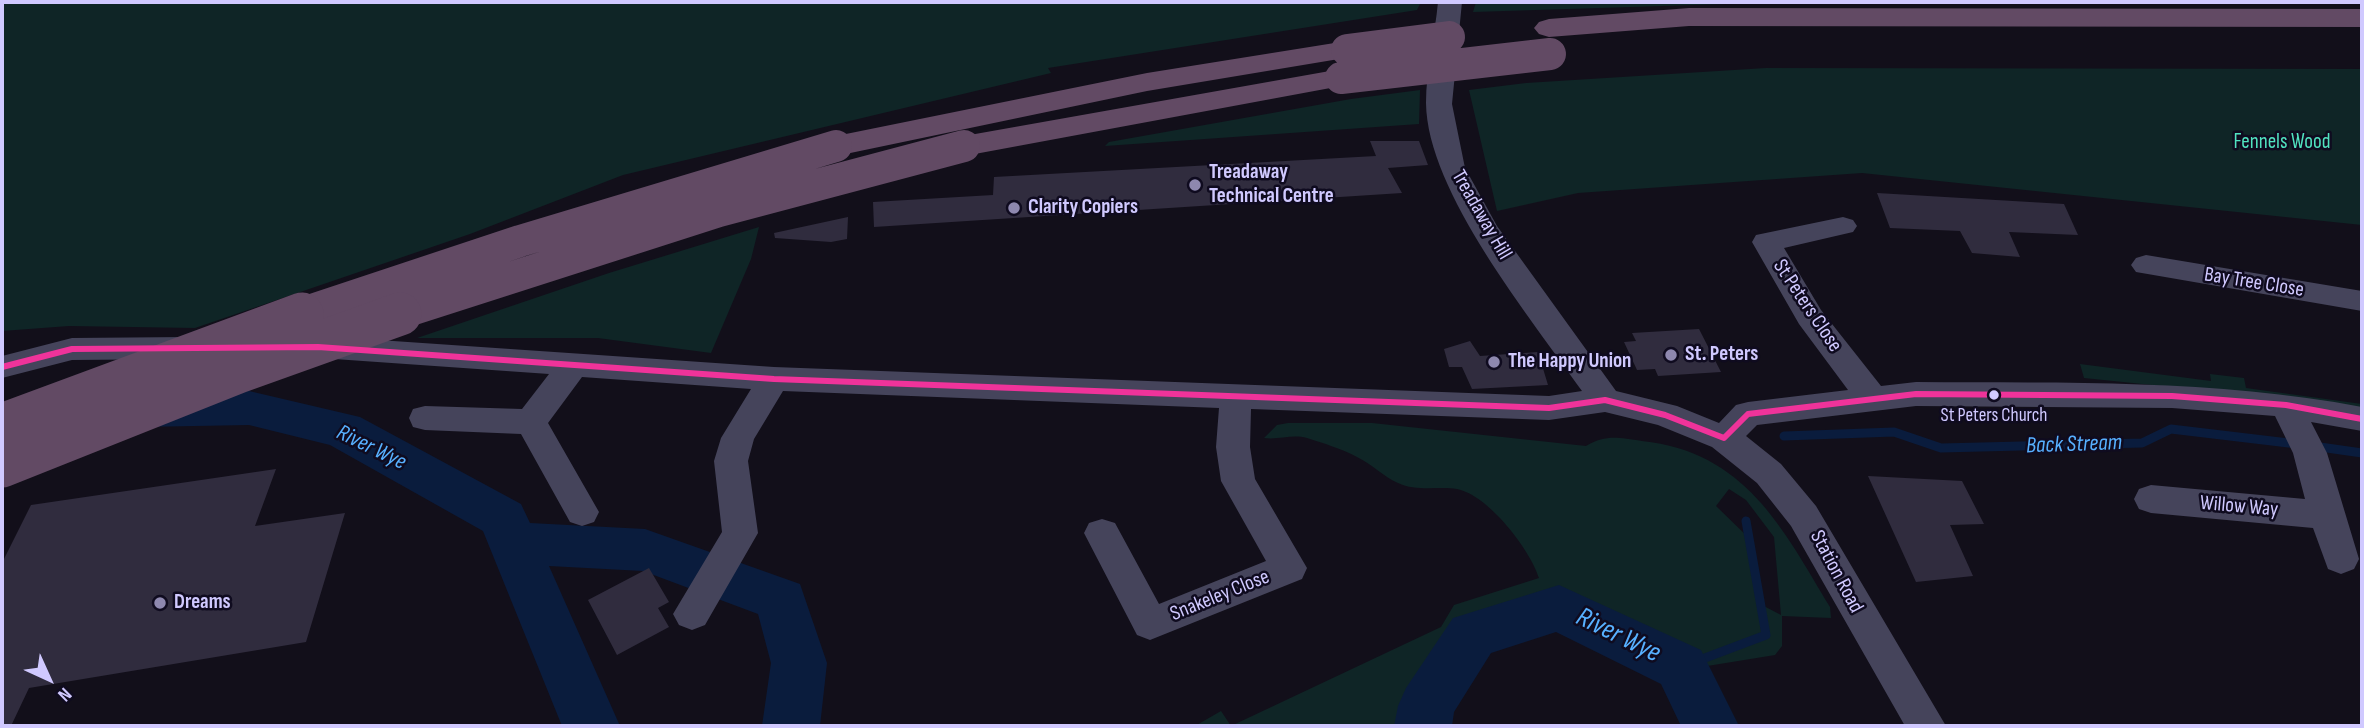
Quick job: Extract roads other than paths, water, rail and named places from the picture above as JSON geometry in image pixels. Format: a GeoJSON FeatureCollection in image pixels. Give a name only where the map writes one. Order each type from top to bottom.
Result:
{"type":"FeatureCollection","features":[{"type":"Feature","properties":{"kind":"highway"},"geometry":{"type":"LineString","coordinates":[[2,425],[328,303],[652,198],[836,146],[1147,82],[1550,41],[1689,18],[2362,18]]}},
{"type":"Feature","properties":{"kind":"highway"},"geometry":{"type":"LineString","coordinates":[[1550,41],[1796,38],[2362,42]]}},
{"type":"Feature","properties":{"kind":"highway"},"geometry":{"type":"LineString","coordinates":[[2,466],[184,392],[439,300],[746,202],[964,146],[1229,96],[1344,64]]}},
{"type":"Feature","properties":{"kind":"street","name":"Treadaway Hill"},"geometry":{"type":"LineString","coordinates":[[1450,2],[1439,104],[1452,168],[1485,229],[1605,400]]}},
{"type":"Feature","properties":{"kind":"street","name":"St Peters Close"},"geometry":{"type":"LineString","coordinates":[[1843,226],[1766,242],[1810,317],[1872,398]]}},
{"type":"Feature","properties":{"kind":"street","name":"Bay Tree Close"},"geometry":{"type":"LineString","coordinates":[[2146,265],[2362,300]]}},
{"type":"Feature","properties":{"kind":"street"},"geometry":{"type":"LineString","coordinates":[[2,367],[72,349],[318,347],[774,379],[1236,394],[1549,408],[1605,400]]}},
{"type":"Feature","properties":{"kind":"street"},"geometry":{"type":"LineString","coordinates":[[531,422],[575,363]]}},
{"type":"Feature","properties":{"kind":"street"},"geometry":{"type":"LineString","coordinates":[[692,614],[740,533],[731,461],[738,438],[774,379]]}},
{"type":"Feature","properties":{"kind":"street","name":"Snakeley Close"},"geometry":{"type":"LineString","coordinates":[[1102,533],[1150,624],[1289,568],[1238,481],[1233,447],[1236,394]]}},
{"type":"Feature","properties":{"kind":"street"},"geometry":{"type":"LineString","coordinates":[[1724,438],[1748,414],[1916,394],[2172,396],[2298,429],[2362,419]]}},
{"type":"Feature","properties":{"kind":"street","name":"Station Road"},"geometry":{"type":"LineString","coordinates":[[1605,400],[1665,415],[1724,438],[1753,455],[1808,519],[1861,618],[1926,726]]}},
{"type":"Feature","properties":{"kind":"street"},"geometry":{"type":"LineString","coordinates":[[425,418],[531,422]]}},
{"type":"Feature","properties":{"kind":"street"},"geometry":{"type":"LineString","coordinates":[[531,422],[582,512]]}},
{"type":"Feature","properties":{"kind":"street"},"geometry":{"type":"LineString","coordinates":[[2298,429],[2341,559]]}},
{"type":"Feature","properties":{"kind":"street","name":"Willow Way"},"geometry":{"type":"LineString","coordinates":[[2151,499],[2328,515]]}},
{"type":"Feature","properties":{"kind":"waterway","name":"River Wye"},"geometry":{"type":"LineString","coordinates":[[141,410],[249,408],[343,430],[503,518],[514,543]]}},
{"type":"Feature","properties":{"kind":"waterway","name":"Back Stream"},"geometry":{"type":"LineString","coordinates":[[1784,436],[1894,432],[1941,448],[2142,443],[2171,429],[2297,444]]}},
{"type":"Feature","properties":{"kind":"waterway","name":"Back Stream"},"geometry":{"type":"LineString","coordinates":[[2313,446],[2362,453]]}},
{"type":"Feature","properties":{"kind":"waterway"},"geometry":{"type":"LineString","coordinates":[[1681,667],[1766,635],[1746,521]]}},
{"type":"Feature","properties":{"kind":"waterway"},"geometry":{"type":"LineString","coordinates":[[514,543],[645,550],[781,600],[799,663],[791,726]]}},
{"type":"Feature","properties":{"kind":"waterway","name":"River Wye"},"geometry":{"type":"LineString","coordinates":[[514,543],[591,726]]}},
{"type":"Feature","properties":{"kind":"waterway","name":"River Wye"},"geometry":{"type":"LineString","coordinates":[[1423,726],[1426,706],[1472,635],[1559,608],[1681,667],[1710,726]]}},
{"type":"Feature","properties":{"kind":"place","name":"Treadaway Technical Centre"},"geometry":{"type":"Point","coordinates":[1195,185]}},
{"type":"Feature","properties":{"kind":"place","name":"Clarity Copiers"},"geometry":{"type":"Point","coordinates":[1014,208]}},
{"type":"Feature","properties":{"kind":"place","name":"St. Peters"},"geometry":{"type":"Point","coordinates":[1671,355]}},
{"type":"Feature","properties":{"kind":"place","name":"The Happy Union"},"geometry":{"type":"Point","coordinates":[1494,362]}},
{"type":"Feature","properties":{"kind":"place","name":"St Peters Church"},"geometry":{"type":"Point","coordinates":[1994,395]}},
{"type":"Feature","properties":{"kind":"place","name":"Dreams"},"geometry":{"type":"Point","coordinates":[160,603]}},
{"type":"Feature","properties":{"kind":"park label","name":"Fennels Wood"},"geometry":{"type":"Point","coordinates":[2282,143]}}]}
